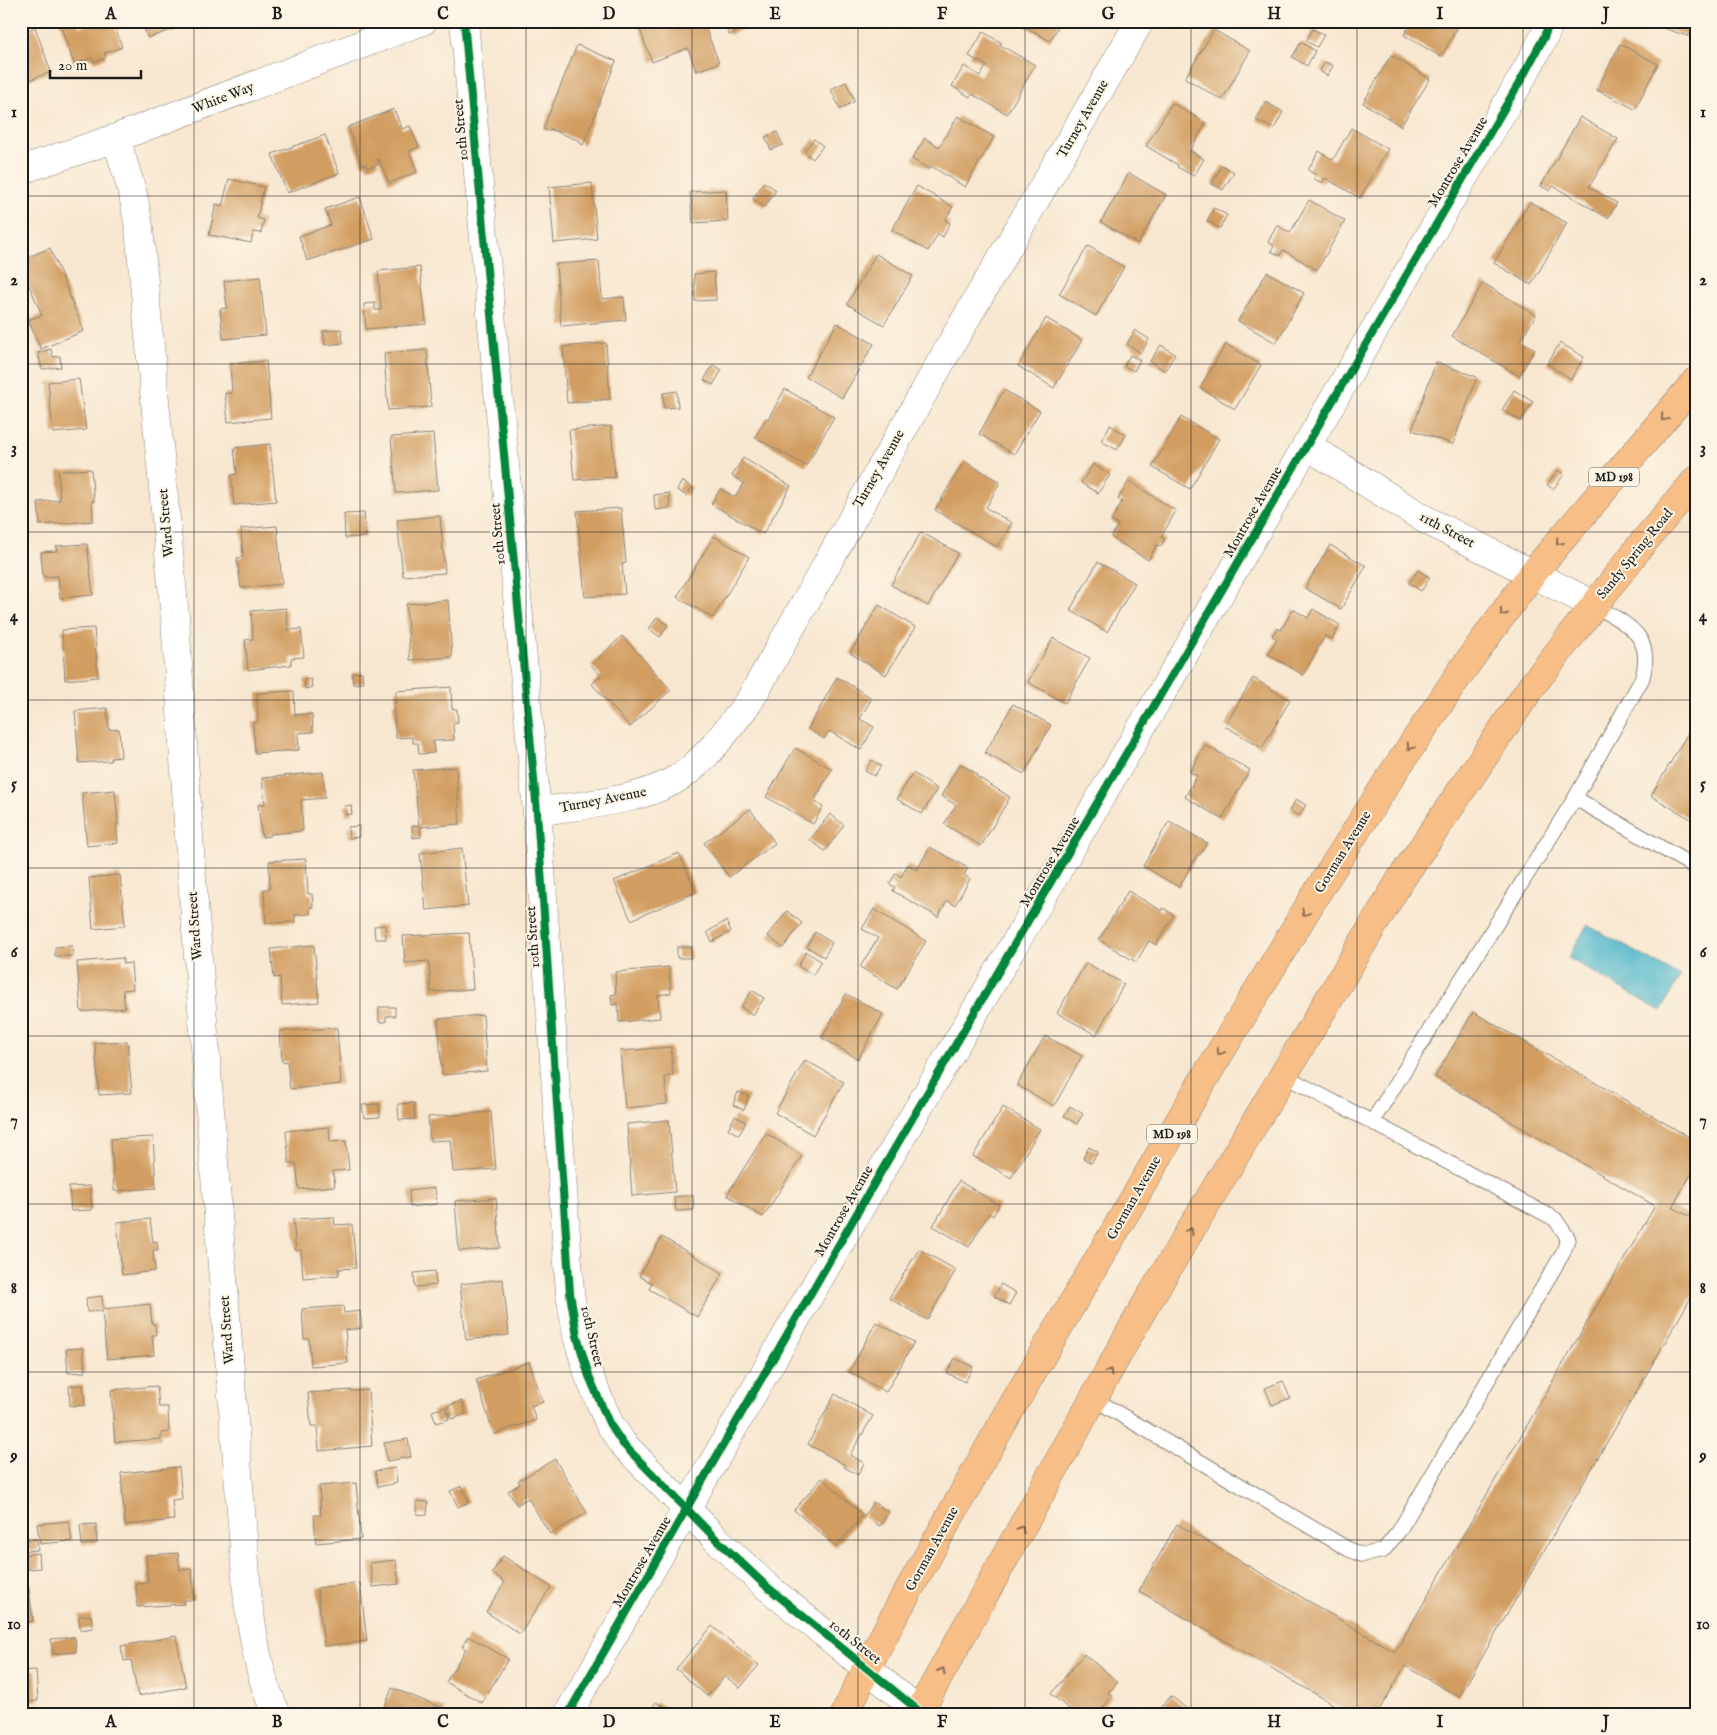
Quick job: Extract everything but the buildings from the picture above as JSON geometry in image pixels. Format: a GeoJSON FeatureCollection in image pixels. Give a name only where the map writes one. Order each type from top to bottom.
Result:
{"type":"FeatureCollection","features":[{"type":"Feature","properties":{"kind":"main road","name":"MD 198"},"geometry":{"type":"LineString","coordinates":[[1532,574],[1696,381]]}},
{"type":"Feature","properties":{"kind":"main road","name":"Sandy Spring Road"},"geometry":{"type":"LineString","coordinates":[[1594,604],[1696,480]]}},
{"type":"Feature","properties":{"kind":"main road","name":"Gorman Avenue"},"geometry":{"type":"LineString","coordinates":[[845,1714],[867,1668],[1027,1380],[1198,1089],[1321,886],[1391,776],[1463,669],[1532,574]]}},
{"type":"Feature","properties":{"kind":"main road"},"geometry":{"type":"LineString","coordinates":[[919,1712],[1142,1311],[1401,879],[1532,686],[1594,604]]}},
{"type":"Feature","properties":{"kind":"street","name":"White Way"},"geometry":{"type":"LineString","coordinates":[[21,170],[116,138],[423,21]]}},
{"type":"Feature","properties":{"kind":"street","name":"10th Street"},"geometry":{"type":"LineString","coordinates":[[464,21],[536,812],[570,1293],[578,1336],[589,1376],[609,1423],[623,1444],[687,1510],[765,1585],[919,1712]]}},
{"type":"Feature","properties":{"kind":"street","name":"Turney Avenue"},"geometry":{"type":"LineString","coordinates":[[536,812],[637,796],[660,787],[685,773],[702,758],[724,734],[750,700],[945,354],[1140,21]]}},
{"type":"Feature","properties":{"kind":"street","name":"Montrose Avenue"},"geometry":{"type":"LineString","coordinates":[[568,1714],[864,1202],[1522,78],[1544,37],[1550,21]]}},
{"type":"Feature","properties":{"kind":"street","name":"Ward Street"},"geometry":{"type":"LineString","coordinates":[[116,138],[133,194],[139,228],[174,608],[190,852],[248,1602],[258,1660],[273,1706],[278,1714]]}},
{"type":"Feature","properties":{"kind":"street","name":"11th Street"},"geometry":{"type":"LineString","coordinates":[[1306,446],[1426,520],[1594,604]]}},
{"type":"Feature","properties":{"kind":"lane"},"geometry":{"type":"LineString","coordinates":[[1372,1122],[1575,798],[1642,679],[1646,664],[1646,650],[1639,637],[1628,626],[1594,604]]}},
{"type":"Feature","properties":{"kind":"lane"},"geometry":{"type":"LineString","coordinates":[[1575,798],[1693,866]]}},
{"type":"Feature","properties":{"kind":"lane"},"geometry":{"type":"LineString","coordinates":[[1094,1399],[1348,1549],[1362,1555],[1384,1551],[1398,1532],[1563,1253],[1568,1238],[1554,1220],[1283,1075]]}},
{"type":"Feature","properties":{"kind":"water"},"geometry":{"type":"Polygon","coordinates":[[[1587,925],[1680,976],[1661,1011],[1568,958],[1587,925]]]}},
{"type":"Feature","properties":{"kind":"cycle path"},"geometry":{"type":"LineString","coordinates":[[464,21],[537,812],[570,1293],[577,1336],[589,1376],[609,1423],[623,1444],[716,1539],[765,1585],[919,1711]]}},
{"type":"Feature","properties":{"kind":"cycle path"},"geometry":{"type":"LineString","coordinates":[[568,1714],[868,1194],[1522,78],[1544,37],[1550,21]]}}]}
